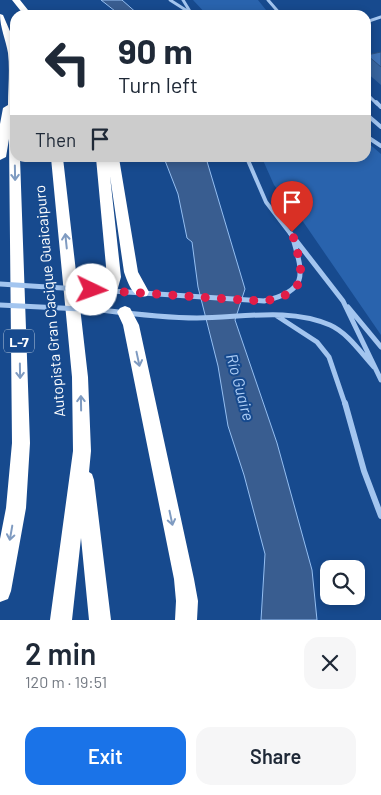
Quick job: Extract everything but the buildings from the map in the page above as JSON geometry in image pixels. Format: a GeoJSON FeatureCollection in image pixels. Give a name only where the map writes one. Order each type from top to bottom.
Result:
{"type":"FeatureCollection","features":[{"type":"Feature","properties":{"kind":"highway"},"geometry":{"type":"LineString","coordinates":[[16,0],[24,10]]}},
{"type":"Feature","properties":{"kind":"highway","name":"Autopista Gran Cacique Guaicaipuro"},"geometry":{"type":"LineString","coordinates":[[0,17],[10,37]]}},
{"type":"Feature","properties":{"kind":"highway"},"geometry":{"type":"LineString","coordinates":[[0,103],[10,93]]}},
{"type":"Feature","properties":{"kind":"highway"},"geometry":{"type":"LineString","coordinates":[[0,158],[5,116],[10,100]]}},
{"type":"Feature","properties":{"kind":"highway","name":"Autopista Gran Cacique Guaicaipuro"},"geometry":{"type":"LineString","coordinates":[[0,591],[16,508],[22,443],[15,162]]}},
{"type":"Feature","properties":{"kind":"highway","name":"Autopista Gran Cacique Guaicaipuro"},"geometry":{"type":"LineString","coordinates":[[57,162],[80,377],[82,451],[60,620]]}},
{"type":"Feature","properties":{"kind":"highway"},"geometry":{"type":"LineString","coordinates":[[102,162],[114,277],[111,291]]}},
{"type":"Feature","properties":{"kind":"highway"},"geometry":{"type":"LineString","coordinates":[[114,162],[131,272],[142,292]]}},
{"type":"Feature","properties":{"kind":"highway"},"geometry":{"type":"LineString","coordinates":[[125,312],[131,324],[184,580],[187,601],[186,620]]}},
{"type":"Feature","properties":{"kind":"highway"},"geometry":{"type":"LineString","coordinates":[[82,451],[100,620]]}},
{"type":"Feature","properties":{"kind":"street"},"geometry":{"type":"LineString","coordinates":[[170,0],[185,10]]}},
{"type":"Feature","properties":{"kind":"street"},"geometry":{"type":"LineString","coordinates":[[268,0],[277,10]]}},
{"type":"Feature","properties":{"kind":"street"},"geometry":{"type":"LineString","coordinates":[[371,97],[381,106]]}},
{"type":"Feature","properties":{"kind":"street"},"geometry":{"type":"LineString","coordinates":[[371,118],[381,127]]}},
{"type":"Feature","properties":{"kind":"street"},"geometry":{"type":"LineString","coordinates":[[249,162],[266,202],[292,232],[343,301],[381,347]]}},
{"type":"Feature","properties":{"kind":"street"},"geometry":{"type":"LineString","coordinates":[[0,284],[264,301],[286,296],[300,283],[298,255],[292,232]]}},
{"type":"Feature","properties":{"kind":"street"},"geometry":{"type":"LineString","coordinates":[[343,301],[381,380]]}},
{"type":"Feature","properties":{"kind":"street"},"geometry":{"type":"LineString","coordinates":[[0,305],[101,310],[182,318],[301,316],[331,326],[343,334],[374,367]]}},
{"type":"Feature","properties":{"kind":"street"},"geometry":{"type":"LineString","coordinates":[[274,315],[317,342],[330,357],[351,421],[364,471],[381,516]]}},
{"type":"Feature","properties":{"kind":"shaded area"},"geometry":{"type":"Polygon","coordinates":[[[193,0],[258,0],[266,10],[202,10],[193,0]]]}},
{"type":"Feature","properties":{"kind":"shaded area"},"geometry":{"type":"Polygon","coordinates":[[[371,145],[381,154],[381,335],[304,223],[274,185],[264,162],[371,162],[371,145]]]}},
{"type":"Feature","properties":{"kind":"water"},"geometry":{"type":"Polygon","coordinates":[[[101,0],[122,0],[133,10],[114,10],[101,0]]]}},
{"type":"Feature","properties":{"kind":"water","name":"Río Guaire"},"geometry":{"type":"Polygon","coordinates":[[[166,162],[207,162],[245,289],[235,320],[277,443],[312,570],[317,620],[261,620],[265,554],[244,475],[228,426],[218,366],[198,287],[192,242],[187,238],[178,194],[166,162]]]}},
{"type":"Feature","properties":{"kind":"route"},"geometry":{"type":"LineString","coordinates":[[92,290],[142,292],[188,297],[274,300],[286,296],[295,290],[300,283],[298,255],[292,232]]}}]}
